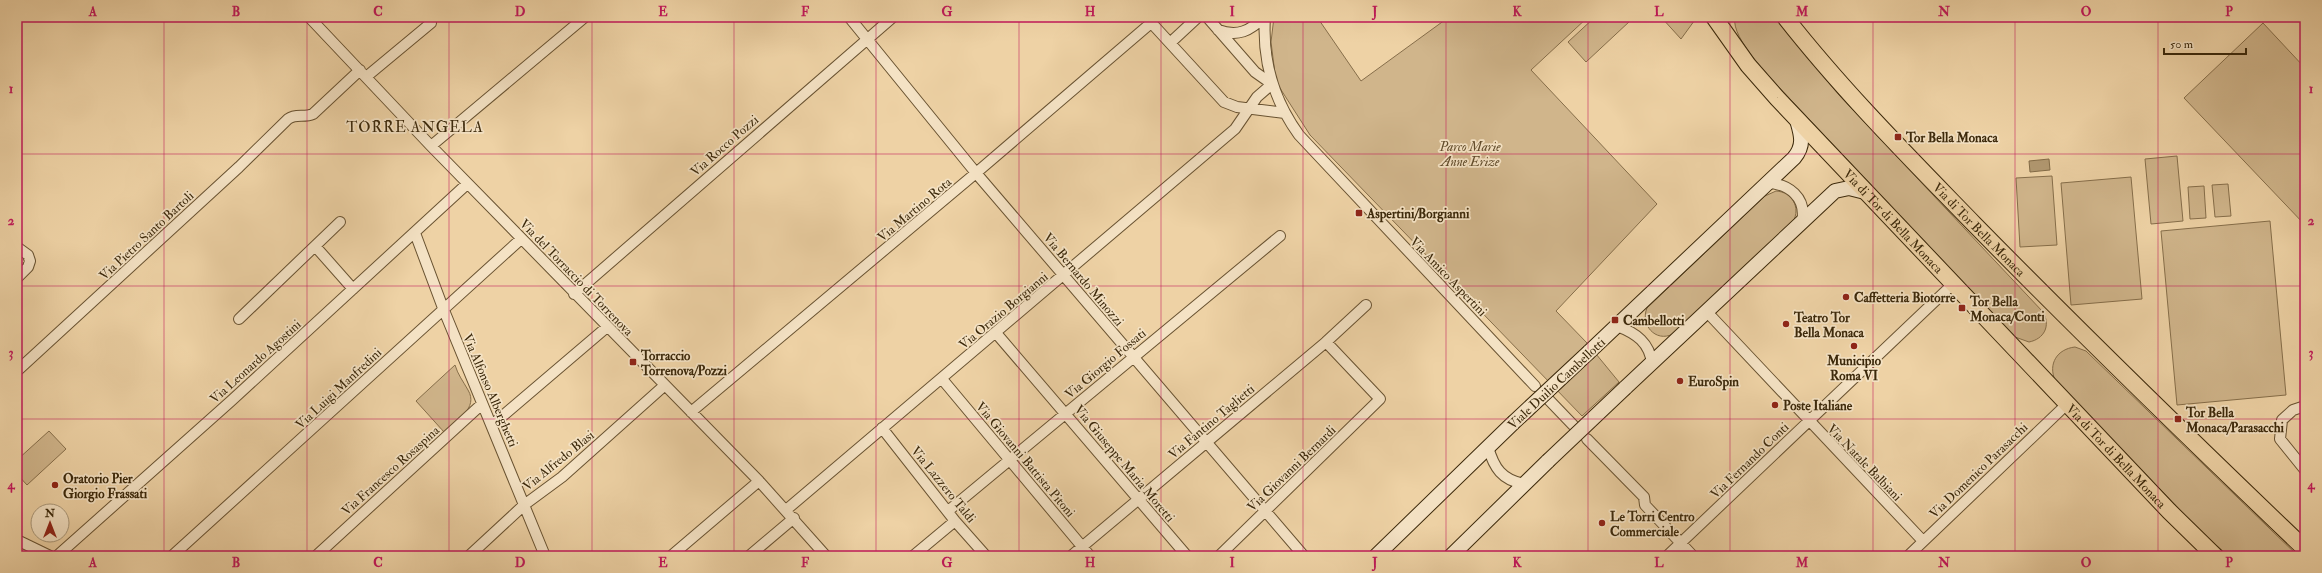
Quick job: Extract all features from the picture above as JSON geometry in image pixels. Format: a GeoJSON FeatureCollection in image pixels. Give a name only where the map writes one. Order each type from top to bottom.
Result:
{"type":"FeatureCollection","features":[{"type":"Feature","properties":{"kind":"main road","name":"Via di Tor Bella Monaca"},"geometry":{"type":"LineString","coordinates":[[1785,17],[1821,61],[1875,121],[2071,323],[2305,549]]}},
{"type":"Feature","properties":{"kind":"main road","name":"Via di Tor di Bella Monaca"},"geometry":{"type":"LineString","coordinates":[[1721,21],[1757,75],[1797,120],[2067,404],[2215,556]]}},
{"type":"Feature","properties":{"kind":"main road","name":"Viale Duilio Cambellotti"},"geometry":{"type":"LineString","coordinates":[[1376,556],[1513,423],[1794,158],[1801,148],[1801,138],[1797,120]]}},
{"type":"Feature","properties":{"kind":"main road"},"geometry":{"type":"LineString","coordinates":[[1456,554],[1548,461],[1838,189],[1849,188],[1865,192]]}},
{"type":"Feature","properties":{"kind":"street","name":"Via del Torraccio di Torrenova"},"geometry":{"type":"LineString","coordinates":[[309,17],[467,184],[759,481],[794,518],[826,556]]}},
{"type":"Feature","properties":{"kind":"street"},"geometry":{"type":"LineString","coordinates":[[431,146],[585,17]]}},
{"type":"Feature","properties":{"kind":"street","name":"Via Bernardo Minozzi"},"geometry":{"type":"LineString","coordinates":[[849,17],[976,173],[1303,555]]}},
{"type":"Feature","properties":{"kind":"street","name":"Via Rocco Pozzi"},"geometry":{"type":"LineString","coordinates":[[574,294],[893,17]]}},
{"type":"Feature","properties":{"kind":"street"},"geometry":{"type":"LineString","coordinates":[[1170,42],[1198,17]]}},
{"type":"Feature","properties":{"kind":"street"},"geometry":{"type":"LineString","coordinates":[[1207,17],[1255,72],[1272,84]]}},
{"type":"Feature","properties":{"kind":"street"},"geometry":{"type":"LineString","coordinates":[[1218,30],[1235,34],[1244,32],[1264,17]]}},
{"type":"Feature","properties":{"kind":"street","name":"Via Amico Aspertini"},"geometry":{"type":"LineString","coordinates":[[1264,17],[1265,52],[1272,84],[1285,114],[1307,145],[1535,386]]}},
{"type":"Feature","properties":{"kind":"street"},"geometry":{"type":"LineString","coordinates":[[1148,20],[1224,102],[1248,108],[1285,114]]}},
{"type":"Feature","properties":{"kind":"street","name":"Via Martino Rota"},"geometry":{"type":"LineString","coordinates":[[691,412],[976,173],[1148,20]]}},
{"type":"Feature","properties":{"kind":"street"},"geometry":{"type":"LineString","coordinates":[[363,73],[431,23]]}},
{"type":"Feature","properties":{"kind":"street","name":"Via Pietro Santo Bartoli"},"geometry":{"type":"LineString","coordinates":[[17,371],[291,116],[304,117],[313,114],[363,73]]}},
{"type":"Feature","properties":{"kind":"street","name":"Via Orazio Borgianni"},"geometry":{"type":"LineString","coordinates":[[786,510],[1229,134],[1260,94],[1272,84]]}},
{"type":"Feature","properties":{"kind":"street"},"geometry":{"type":"LineString","coordinates":[[1766,183],[1781,186],[1797,195],[1803,208],[1802,222]]}},
{"type":"Feature","properties":{"kind":"street","name":"Via Leonardo Agostini"},"geometry":{"type":"LineString","coordinates":[[57,556],[415,233],[467,184]]}},
{"type":"Feature","properties":{"kind":"street"},"geometry":{"type":"LineString","coordinates":[[239,319],[340,222]]}},
{"type":"Feature","properties":{"kind":"street","name":"Via Alfonso Alberghetti"},"geometry":{"type":"LineString","coordinates":[[415,233],[443,308],[546,556]]}},
{"type":"Feature","properties":{"kind":"street","name":"Via Giorgio Fossati"},"geometry":{"type":"LineString","coordinates":[[948,511],[1132,357],[1280,236]]}},
{"type":"Feature","properties":{"kind":"street","name":"Via Luigi Manfredini"},"geometry":{"type":"LineString","coordinates":[[172,556],[443,308],[521,239]]}},
{"type":"Feature","properties":{"kind":"street"},"geometry":{"type":"LineString","coordinates":[[315,246],[353,289]]}},
{"type":"Feature","properties":{"kind":"street"},"geometry":{"type":"LineString","coordinates":[[17,247],[28,255],[30,260],[28,267],[17,278]]}},
{"type":"Feature","properties":{"kind":"street","name":"Via Fernando Conti"},"geometry":{"type":"LineString","coordinates":[[1667,556],[1953,284]]}},
{"type":"Feature","properties":{"kind":"street","name":"Via Fantino Taglietti"},"geometry":{"type":"LineString","coordinates":[[1071,556],[1326,342],[1366,305]]}},
{"type":"Feature","properties":{"kind":"street","name":"Via Natale Balbiani"},"geometry":{"type":"LineString","coordinates":[[1707,312],[1923,541]]}},
{"type":"Feature","properties":{"kind":"street"},"geometry":{"type":"LineString","coordinates":[[1617,326],[1634,333],[1643,340],[1648,348],[1652,364]]}},
{"type":"Feature","properties":{"kind":"street"},"geometry":{"type":"LineString","coordinates":[[492,425],[607,327]]}},
{"type":"Feature","properties":{"kind":"street","name":"Via Giuseppe Maria Moretti"},"geometry":{"type":"LineString","coordinates":[[996,333],[1187,556]]}},
{"type":"Feature","properties":{"kind":"street","name":"Via Giovanni Bernardi"},"geometry":{"type":"LineString","coordinates":[[1219,556],[1380,399],[1326,342]]}},
{"type":"Feature","properties":{"kind":"street","name":"Via Giovanni Battista Pitoni"},"geometry":{"type":"LineString","coordinates":[[942,379],[1090,556]]}},
{"type":"Feature","properties":{"kind":"street","name":"Via Alfredo Blasi"},"geometry":{"type":"LineString","coordinates":[[469,556],[524,505],[562,477],[665,385]]}},
{"type":"Feature","properties":{"kind":"street"},"geometry":{"type":"LineString","coordinates":[[1549,400],[1573,425]]}},
{"type":"Feature","properties":{"kind":"street","name":"Via Francesco Rosaspina"},"geometry":{"type":"LineString","coordinates":[[316,556],[482,404]]}},
{"type":"Feature","properties":{"kind":"street","name":"Via Domenico Parasacchi"},"geometry":{"type":"LineString","coordinates":[[1908,556],[2067,404]]}},
{"type":"Feature","properties":{"kind":"street"},"geometry":{"type":"LineString","coordinates":[[2305,406],[2293,410],[2282,420],[2280,439],[2305,470]]}},
{"type":"Feature","properties":{"kind":"street","name":"Via Lazzero Taldi"},"geometry":{"type":"LineString","coordinates":[[882,428],[955,521],[986,556]]}},
{"type":"Feature","properties":{"kind":"street"},"geometry":{"type":"LineString","coordinates":[[1587,439],[1644,497],[1645,505],[1693,556]]}},
{"type":"Feature","properties":{"kind":"street"},"geometry":{"type":"LineString","coordinates":[[1488,447],[1493,462],[1499,472],[1510,480],[1524,484]]}},
{"type":"Feature","properties":{"kind":"street"},"geometry":{"type":"LineString","coordinates":[[671,556],[759,481]]}},
{"type":"Feature","properties":{"kind":"street"},"geometry":{"type":"LineString","coordinates":[[749,556],[794,518]]}},
{"type":"Feature","properties":{"kind":"street"},"geometry":{"type":"LineString","coordinates":[[913,556],[955,521]]}},
{"type":"Feature","properties":{"kind":"street"},"geometry":{"type":"LineString","coordinates":[[17,540],[50,556]]}},
{"type":"Feature","properties":{"kind":"green space","name":"Parco Marie Anne Erize"},"geometry":{"type":"Polygon","coordinates":[[[1274,17],[1317,17],[1361,81],[1449,17],[1588,17],[1531,70],[1657,204],[1556,311],[1587,343],[1619,382],[1582,416],[1310,135],[1276,82],[1271,42],[1274,17]]]}},
{"type":"Feature","properties":{"kind":"green space"},"geometry":{"type":"Polygon","coordinates":[[[1595,17],[1626,17],[1630,21],[1586,62],[1568,42],[1595,17]]]}},
{"type":"Feature","properties":{"kind":"green space"},"geometry":{"type":"Polygon","coordinates":[[[1661,17],[1697,17],[1681,39],[1661,17]]]}},
{"type":"Feature","properties":{"kind":"green space"},"geometry":{"type":"Polygon","coordinates":[[[1735,17],[1774,17],[1839,95],[2043,312],[2046,327],[2045,331],[2039,338],[2029,342],[2015,337],[1755,60],[1739,37],[1735,26],[1735,17]]]}},
{"type":"Feature","properties":{"kind":"green space"},"geometry":{"type":"Polygon","coordinates":[[[2263,23],[2305,68],[2305,225],[2184,98],[2263,23]]]}},
{"type":"Feature","properties":{"kind":"green space"},"geometry":{"type":"Polygon","coordinates":[[[2177,156],[2183,221],[2151,224],[2145,159],[2177,156]]]}},
{"type":"Feature","properties":{"kind":"green space"},"geometry":{"type":"Polygon","coordinates":[[[2052,176],[2057,245],[2020,247],[2016,178],[2052,176]]]}},
{"type":"Feature","properties":{"kind":"green space"},"geometry":{"type":"Polygon","coordinates":[[[2131,177],[2142,299],[2071,305],[2061,183],[2131,177]]]}},
{"type":"Feature","properties":{"kind":"green space"},"geometry":{"type":"Polygon","coordinates":[[[2228,184],[2231,216],[2215,217],[2212,185],[2228,184]]]}},
{"type":"Feature","properties":{"kind":"green space"},"geometry":{"type":"Polygon","coordinates":[[[2204,186],[2206,218],[2190,219],[2188,187],[2204,186]]]}},
{"type":"Feature","properties":{"kind":"green space"},"geometry":{"type":"Polygon","coordinates":[[[1776,191],[1787,194],[1794,201],[1796,211],[1793,222],[1673,334],[1660,336],[1655,334],[1647,326],[1645,314],[1647,308],[1765,196],[1776,191]]]}},
{"type":"Feature","properties":{"kind":"green space"},"geometry":{"type":"Polygon","coordinates":[[[2270,221],[2286,395],[2177,405],[2161,231],[2270,221]]]}},
{"type":"Feature","properties":{"kind":"green space"},"geometry":{"type":"Polygon","coordinates":[[[2075,347],[2086,351],[2298,556],[2229,556],[2205,536],[2055,380],[2053,368],[2056,358],[2063,351],[2075,347]]]}},
{"type":"Feature","properties":{"kind":"green space"},"geometry":{"type":"Polygon","coordinates":[[[455,365],[471,397],[471,403],[465,414],[444,432],[416,401],[455,365]]]}},
{"type":"Feature","properties":{"kind":"green space"},"geometry":{"type":"Polygon","coordinates":[[[49,431],[66,449],[27,485],[17,474],[17,460],[49,431]]]}},
{"type":"Feature","properties":{"kind":"shaded area"},"geometry":{"type":"Polygon","coordinates":[[[2049,159],[2050,170],[2030,172],[2029,161],[2049,159]]]}},
{"type":"Feature","properties":{"kind":"place","name":"Tor Bella Monaca"},"geometry":{"type":"Point","coordinates":[1898,137]}},
{"type":"Feature","properties":{"kind":"place","name":"Aspertini/Borgianni"},"geometry":{"type":"Point","coordinates":[1359,213]}},
{"type":"Feature","properties":{"kind":"place","name":"Caffetteria Biotorre"},"geometry":{"type":"Point","coordinates":[1846,297]}},
{"type":"Feature","properties":{"kind":"place","name":"Tor Bella Monaca/Conti"},"geometry":{"type":"Point","coordinates":[1962,308]}},
{"type":"Feature","properties":{"kind":"place","name":"Cambellotti"},"geometry":{"type":"Point","coordinates":[1615,320]}},
{"type":"Feature","properties":{"kind":"place","name":"Teatro Tor Bella Monaca"},"geometry":{"type":"Point","coordinates":[1786,324]}},
{"type":"Feature","properties":{"kind":"place","name":"Municipio Roma VI"},"geometry":{"type":"Point","coordinates":[1854,346]}},
{"type":"Feature","properties":{"kind":"place","name":"Torraccio Torrenova/Pozzi"},"geometry":{"type":"Point","coordinates":[633,362]}},
{"type":"Feature","properties":{"kind":"place","name":"EuroSpin"},"geometry":{"type":"Point","coordinates":[1680,381]}},
{"type":"Feature","properties":{"kind":"place","name":"Poste Italiane"},"geometry":{"type":"Point","coordinates":[1775,405]}},
{"type":"Feature","properties":{"kind":"place","name":"Tor Bella Monaca/Parasacchi"},"geometry":{"type":"Point","coordinates":[2178,419]}},
{"type":"Feature","properties":{"kind":"place","name":"Oratorio Pier Giorgio Frassati"},"geometry":{"type":"Point","coordinates":[55,485]}},
{"type":"Feature","properties":{"kind":"place","name":"Le Torri Centro Commerciale"},"geometry":{"type":"Point","coordinates":[1602,523]}},
{"type":"Feature","properties":{"kind":"district","name":"TORRE ANGELA"},"geometry":{"type":"Point","coordinates":[415,127]}}]}
